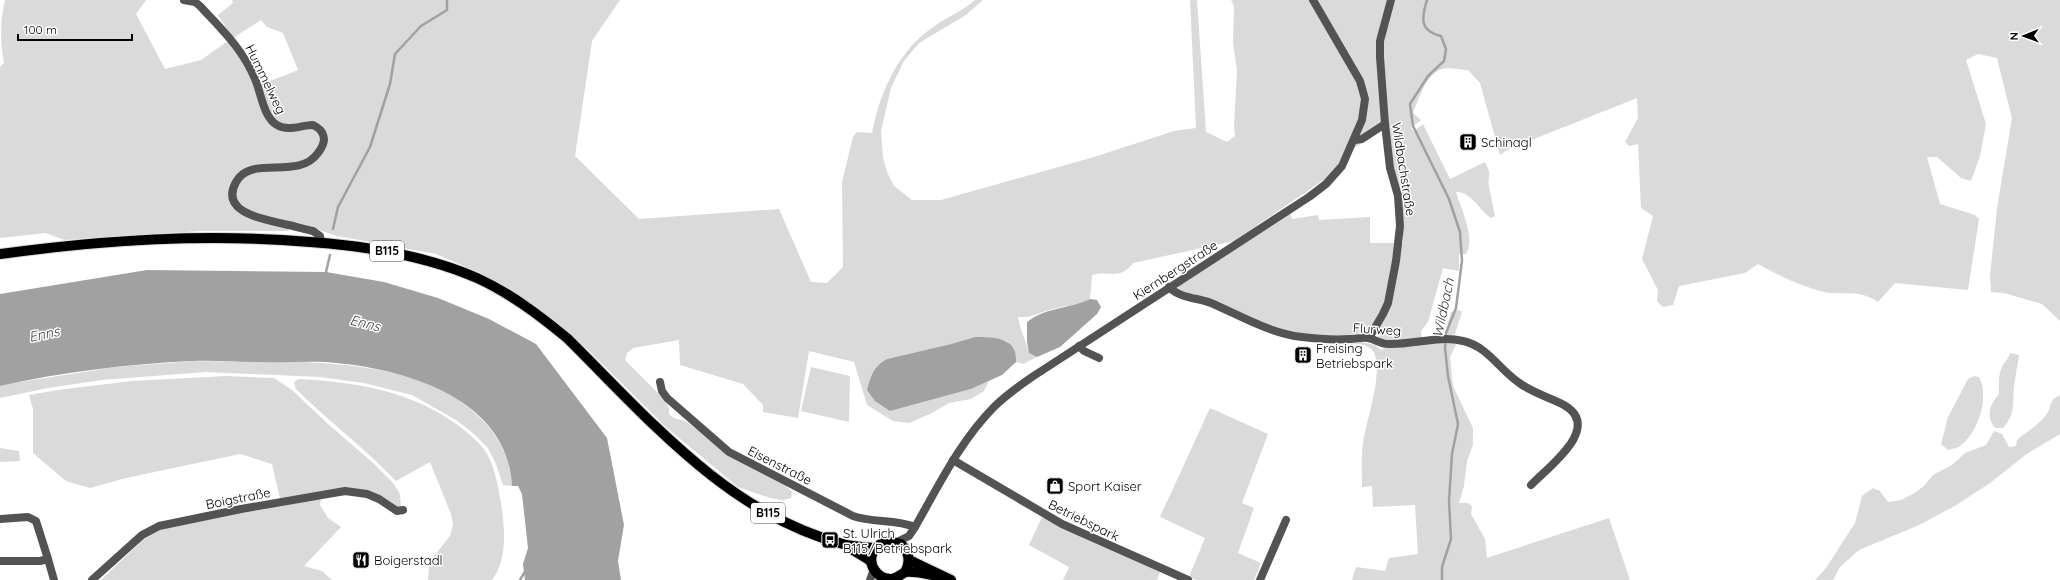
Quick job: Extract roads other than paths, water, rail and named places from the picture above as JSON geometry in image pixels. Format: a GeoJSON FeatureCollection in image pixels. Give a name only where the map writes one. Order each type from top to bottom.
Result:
{"type":"FeatureCollection","features":[{"type":"Feature","properties":{"kind":"main road","name":"B115"},"geometry":{"type":"LineString","coordinates":[[0,254],[88,243],[191,237],[254,238],[321,242],[366,247],[428,260],[478,279],[523,304],[567,338],[683,452],[725,486],[765,511],[787,522],[844,544],[876,548],[883,542],[897,542],[908,555],[940,576],[951,580]]}},
{"type":"Feature","properties":{"kind":"main road","name":"B115"},"geometry":{"type":"LineString","coordinates":[[844,544],[872,565],[880,576],[888,579],[897,577],[904,572],[940,576]]}},
{"type":"Feature","properties":{"kind":"main road"},"geometry":{"type":"LineString","coordinates":[[872,565],[876,548]]}},
{"type":"Feature","properties":{"kind":"main road"},"geometry":{"type":"LineString","coordinates":[[904,572],[908,555]]}},
{"type":"Feature","properties":{"kind":"street","name":"Hummelweg"},"geometry":{"type":"LineString","coordinates":[[184,0],[196,2],[237,46],[256,79],[267,113],[274,123],[278,126],[288,128],[313,126],[322,133],[324,138],[322,147],[308,162],[296,167],[251,170],[240,176],[234,187],[233,194],[236,205],[243,212],[256,217],[313,231],[320,236],[321,242]]}},
{"type":"Feature","properties":{"kind":"street","name":"Kiernbergstraße"},"geometry":{"type":"LineString","coordinates":[[897,542],[909,536],[915,528],[953,460],[984,418],[1004,397],[1079,346],[1284,213],[1326,184],[1342,166],[1355,140],[1365,109],[1364,90],[1358,76],[1313,0]]}},
{"type":"Feature","properties":{"kind":"street","name":"Wildbachstraße"},"geometry":{"type":"LineString","coordinates":[[1369,338],[1388,303],[1396,261],[1400,226],[1398,196],[1390,168],[1384,124],[1380,41],[1391,0]]}},
{"type":"Feature","properties":{"kind":"street"},"geometry":{"type":"LineString","coordinates":[[1355,140],[1362,139],[1384,124]]}},
{"type":"Feature","properties":{"kind":"street","name":"Flurweg"},"geometry":{"type":"LineString","coordinates":[[1169,287],[1174,292],[1210,303],[1265,328],[1290,335],[1333,339],[1369,338],[1387,344],[1452,339],[1472,343],[1480,347],[1517,382],[1528,389],[1565,406],[1575,415],[1578,428],[1572,443],[1531,485]]}},
{"type":"Feature","properties":{"kind":"street"},"geometry":{"type":"LineString","coordinates":[[1079,346],[1084,352],[1099,358]]}},
{"type":"Feature","properties":{"kind":"street","name":"Eisenstraße"},"geometry":{"type":"LineString","coordinates":[[660,382],[662,391],[674,404],[718,443],[745,461],[853,516],[867,521],[902,522],[915,528]]}},
{"type":"Feature","properties":{"kind":"street","name":"Betriebspark"},"geometry":{"type":"LineString","coordinates":[[953,460],[1062,524],[1188,580]]}},
{"type":"Feature","properties":{"kind":"street","name":"Boigstraße"},"geometry":{"type":"LineString","coordinates":[[92,580],[142,535],[159,526],[241,509],[345,491],[367,494],[379,499],[397,511],[403,510]]}},
{"type":"Feature","properties":{"kind":"street"},"geometry":{"type":"LineString","coordinates":[[0,519],[28,517],[36,521],[54,580]]}},
{"type":"Feature","properties":{"kind":"street"},"geometry":{"type":"LineString","coordinates":[[1260,580],[1286,520]]}},
{"type":"Feature","properties":{"kind":"street","name":"Kiernbergstraße"},"geometry":{"type":"LineString","coordinates":[[908,555],[909,536]]}},
{"type":"Feature","properties":{"kind":"street"},"geometry":{"type":"LineString","coordinates":[[0,561],[40,561],[48,559]]}},
{"type":"Feature","properties":{"kind":"street"},"geometry":{"type":"LineString","coordinates":[[870,580],[872,565]]}},
{"type":"Feature","properties":{"kind":"water","name":"Enns"},"geometry":{"type":"Polygon","coordinates":[[[147,270],[326,272],[384,282],[438,298],[489,319],[536,344],[607,438],[624,525],[618,561],[621,580],[525,580],[523,564],[528,548],[522,494],[518,486],[512,486],[506,455],[492,429],[471,409],[445,392],[416,380],[385,371],[354,365],[325,362],[201,361],[168,362],[95,369],[0,386],[0,294],[147,270]]]}},
{"type":"Feature","properties":{"kind":"water"},"geometry":{"type":"Polygon","coordinates":[[[1090,299],[1097,300],[1101,307],[1097,314],[1060,347],[1037,357],[1029,353],[1027,342],[1027,322],[1042,313],[1074,305],[1090,299]]]}},
{"type":"Feature","properties":{"kind":"water"},"geometry":{"type":"Polygon","coordinates":[[[975,337],[996,338],[1009,343],[1016,354],[1016,362],[1002,375],[971,389],[890,411],[875,401],[867,390],[876,368],[887,359],[975,337]]]}},
{"type":"Feature","properties":{"kind":"waterway"},"geometry":{"type":"LineString","coordinates":[[333,229],[338,207],[370,147],[390,84],[395,54],[421,26],[447,10],[447,0]]}},
{"type":"Feature","properties":{"kind":"waterway","name":"Wildbach"},"geometry":{"type":"LineString","coordinates":[[1427,0],[1423,18],[1424,23],[1429,31],[1441,36],[1446,49],[1444,61],[1428,76],[1410,104],[1413,126],[1449,199],[1460,232],[1462,261],[1456,308],[1446,333],[1445,348],[1448,376],[1458,424],[1452,454],[1449,501],[1451,539],[1442,567],[1442,580]]}},
{"type":"Feature","properties":{"kind":"waterway"},"geometry":{"type":"LineString","coordinates":[[326,272],[330,255]]}},
{"type":"Feature","properties":{"kind":"waterway"},"geometry":{"type":"LineString","coordinates":[[520,580],[526,570]]}},
{"type":"Feature","properties":{"kind":"place","name":"Schinagl"},"geometry":{"type":"Point","coordinates":[1468,142]}},
{"type":"Feature","properties":{"kind":"place","name":"Freising Betriebspark"},"geometry":{"type":"Point","coordinates":[1303,355]}},
{"type":"Feature","properties":{"kind":"place","name":"Sport Kaiser"},"geometry":{"type":"Point","coordinates":[1055,486]}},
{"type":"Feature","properties":{"kind":"place","name":"St. Ulrich B115/Betriebspark"},"geometry":{"type":"Point","coordinates":[830,540]}},
{"type":"Feature","properties":{"kind":"place","name":"Boigerstadl"},"geometry":{"type":"Point","coordinates":[361,560]}}]}
